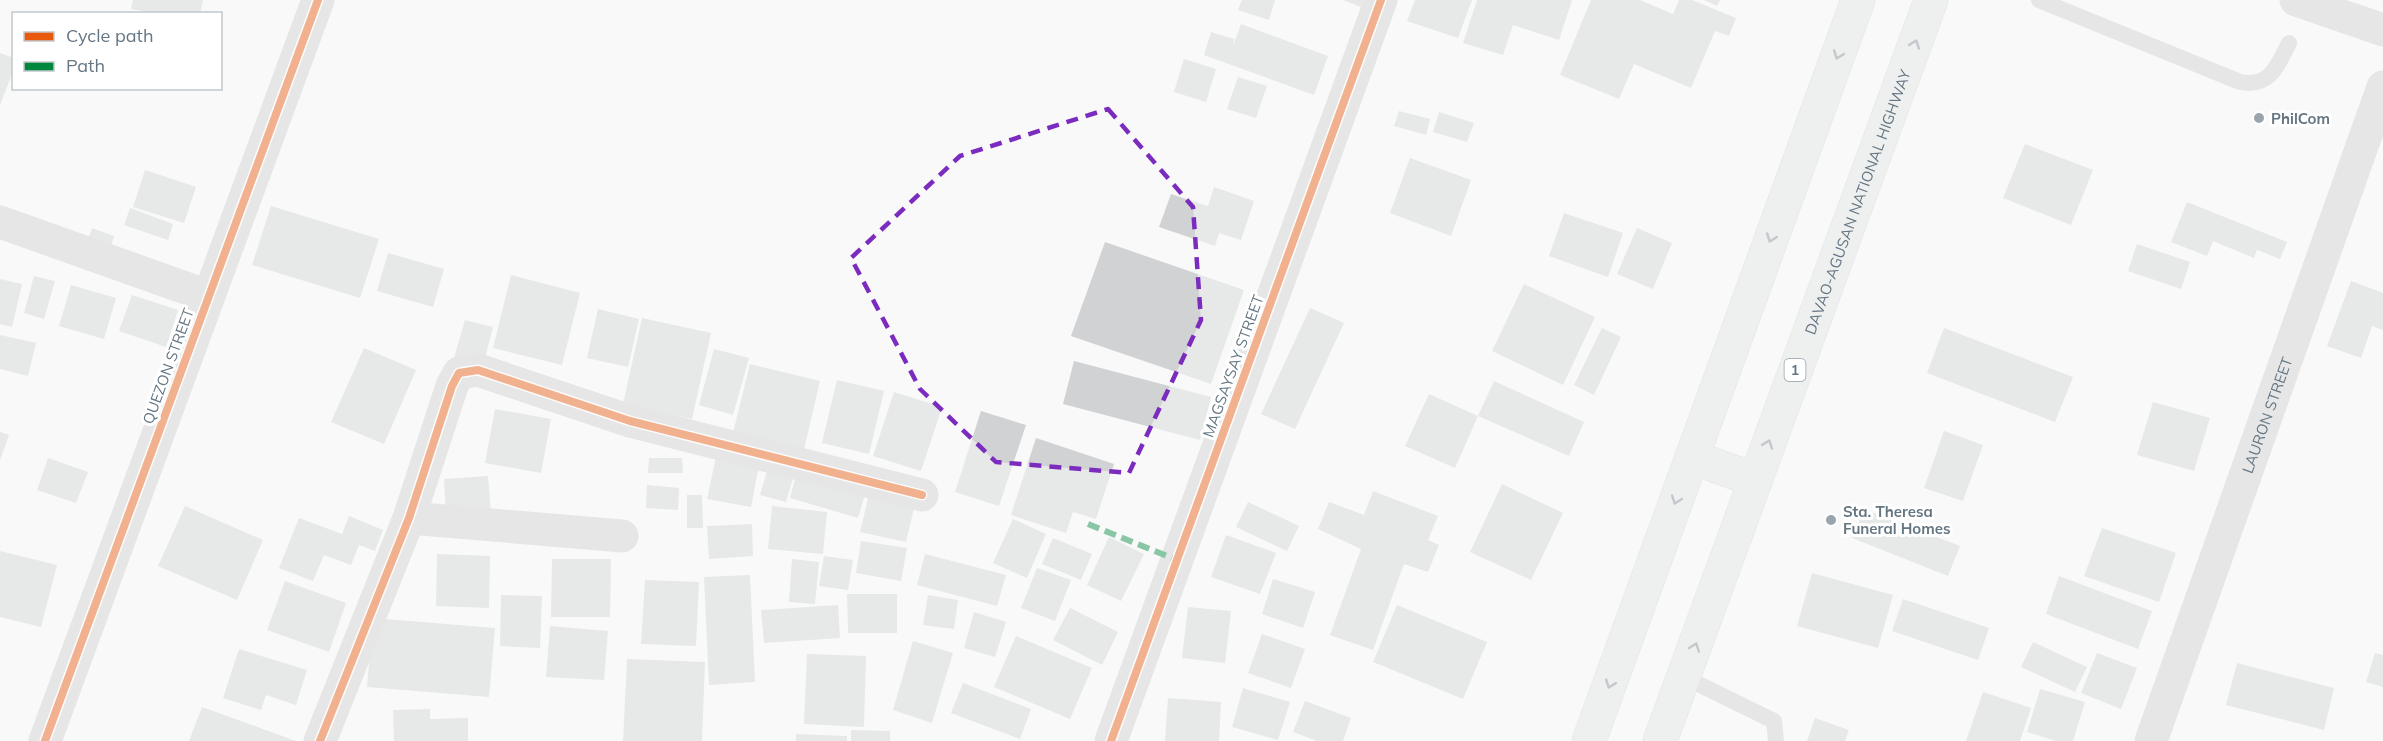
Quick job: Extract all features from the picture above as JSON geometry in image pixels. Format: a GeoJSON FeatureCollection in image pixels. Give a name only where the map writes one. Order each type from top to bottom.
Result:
{"type":"FeatureCollection","features":[{"type":"Feature","properties":{"kind":"highway"},"geometry":{"type":"LineString","coordinates":[[1589,741],[1858,0]]}},
{"type":"Feature","properties":{"kind":"highway","name":"DAVAO-AGUSAN NATIONAL HIGHWAY"},"geometry":{"type":"LineString","coordinates":[[1660,741],[1931,0]]}},
{"type":"Feature","properties":{"kind":"highway"},"geometry":{"type":"LineString","coordinates":[[1692,457],[1755,480]]}},
{"type":"Feature","properties":{"kind":"street","name":"QUEZON STREET"},"geometry":{"type":"LineString","coordinates":[[45,741],[318,0]]}},
{"type":"Feature","properties":{"kind":"street","name":"MAGSAYSAY STREET"},"geometry":{"type":"LineString","coordinates":[[1111,741],[1381,0]]}},
{"type":"Feature","properties":{"kind":"street"},"geometry":{"type":"LineString","coordinates":[[2296,0],[2383,30]]}},
{"type":"Feature","properties":{"kind":"street","name":"LAURON STREET"},"geometry":{"type":"LineString","coordinates":[[2151,741],[2383,87]]}},
{"type":"Feature","properties":{"kind":"street"},"geometry":{"type":"LineString","coordinates":[[0,222],[208,296]]}},
{"type":"Feature","properties":{"kind":"street"},"geometry":{"type":"LineString","coordinates":[[320,741],[409,518],[452,386],[459,373],[478,370],[630,421],[922,495]]}},
{"type":"Feature","properties":{"kind":"street"},"geometry":{"type":"LineString","coordinates":[[409,518],[622,536]]}},
{"type":"Feature","properties":{"kind":"lane"},"geometry":{"type":"LineString","coordinates":[[2039,0],[2240,82],[2250,84],[2261,81],[2273,73],[2289,43]]}},
{"type":"Feature","properties":{"kind":"lane"},"geometry":{"type":"LineString","coordinates":[[1684,677],[1774,721],[1776,741]]}},
{"type":"Feature","properties":{"kind":"highlighted area"},"geometry":{"type":"Polygon","coordinates":[[[1108,109],[1193,207],[1201,320],[1129,473],[996,462],[920,389],[851,258],[960,156],[1108,109]]]}},
{"type":"Feature","properties":{"kind":"building"},"geometry":{"type":"Polygon","coordinates":[[[133,0],[203,0],[200,12],[148,12],[131,9],[133,0]]]}},
{"type":"Feature","properties":{"kind":"building"},"geometry":{"type":"Polygon","coordinates":[[[1242,0],[1275,0],[1269,20],[1238,10],[1242,0]]]}},
{"type":"Feature","properties":{"kind":"building"},"geometry":{"type":"Polygon","coordinates":[[[1343,0],[1364,0],[1361,7],[1343,0]]]}},
{"type":"Feature","properties":{"kind":"building"},"geometry":{"type":"Polygon","coordinates":[[[1415,0],[1472,0],[1458,38],[1407,21],[1415,0]]]}},
{"type":"Feature","properties":{"kind":"building"},"geometry":{"type":"Polygon","coordinates":[[[1477,0],[1572,0],[1559,40],[1513,25],[1503,55],[1463,43],[1477,0]]]}},
{"type":"Feature","properties":{"kind":"building"},"geometry":{"type":"Polygon","coordinates":[[[1591,0],[1640,0],[1673,14],[1679,0],[1692,0],[1736,18],[1729,36],[1715,31],[1691,88],[1634,64],[1619,99],[1560,75],[1591,0]]]}},
{"type":"Feature","properties":{"kind":"building"},"geometry":{"type":"Polygon","coordinates":[[[1704,0],[1720,0],[1717,6],[1704,0]]]}},
{"type":"Feature","properties":{"kind":"building"},"geometry":{"type":"Polygon","coordinates":[[[1241,24],[1328,56],[1314,95],[1204,55],[1211,32],[1234,39],[1233,46],[1241,24]]]}},
{"type":"Feature","properties":{"kind":"building"},"geometry":{"type":"Polygon","coordinates":[[[0,53],[12,57],[12,74],[0,105],[0,53]]]}},
{"type":"Feature","properties":{"kind":"building"},"geometry":{"type":"Polygon","coordinates":[[[1184,59],[1216,69],[1206,102],[1174,92],[1184,59]]]}},
{"type":"Feature","properties":{"kind":"building"},"geometry":{"type":"Polygon","coordinates":[[[1238,77],[1267,86],[1256,118],[1227,109],[1238,77]]]}},
{"type":"Feature","properties":{"kind":"building"},"geometry":{"type":"Polygon","coordinates":[[[1399,111],[1430,119],[1426,135],[1394,126],[1399,111]]]}},
{"type":"Feature","properties":{"kind":"building"},"geometry":{"type":"Polygon","coordinates":[[[1439,112],[1474,123],[1467,142],[1433,132],[1439,112]]]}},
{"type":"Feature","properties":{"kind":"building"},"geometry":{"type":"Polygon","coordinates":[[[2025,144],[2093,170],[2071,225],[2003,198],[2025,144]]]}},
{"type":"Feature","properties":{"kind":"building"},"geometry":{"type":"Polygon","coordinates":[[[1410,158],[1471,180],[1451,236],[1390,213],[1410,158]]]}},
{"type":"Feature","properties":{"kind":"building"},"geometry":{"type":"Polygon","coordinates":[[[145,170],[196,187],[184,223],[133,207],[145,170]]]}},
{"type":"Feature","properties":{"kind":"building"},"geometry":{"type":"Polygon","coordinates":[[[1214,187],[1254,201],[1241,240],[1219,233],[1215,246],[1159,227],[1171,194],[1208,206],[1214,187]]]}},
{"type":"Feature","properties":{"kind":"building"},"geometry":{"type":"Polygon","coordinates":[[[2187,202],[2287,242],[2280,259],[2257,250],[2254,258],[2213,241],[2207,256],[2171,242],[2187,202]]]}},
{"type":"Feature","properties":{"kind":"building"},"geometry":{"type":"Polygon","coordinates":[[[271,206],[379,239],[360,298],[252,265],[271,206]]]}},
{"type":"Feature","properties":{"kind":"building"},"geometry":{"type":"Polygon","coordinates":[[[130,208],[173,224],[168,240],[124,225],[130,208]]]}},
{"type":"Feature","properties":{"kind":"building"},"geometry":{"type":"Polygon","coordinates":[[[1564,213],[1623,233],[1608,277],[1549,256],[1564,213]]]}},
{"type":"Feature","properties":{"kind":"building"},"geometry":{"type":"Polygon","coordinates":[[[92,228],[114,236],[109,253],[86,246],[92,228]]]}},
{"type":"Feature","properties":{"kind":"building"},"geometry":{"type":"Polygon","coordinates":[[[1637,228],[1672,243],[1653,289],[1617,274],[1637,228]]]}},
{"type":"Feature","properties":{"kind":"building"},"geometry":{"type":"Polygon","coordinates":[[[1105,242],[1244,290],[1211,384],[1071,336],[1105,242]]]}},
{"type":"Feature","properties":{"kind":"building"},"geometry":{"type":"Polygon","coordinates":[[[2137,244],[2190,262],[2181,289],[2128,271],[2137,244]]]}},
{"type":"Feature","properties":{"kind":"building"},"geometry":{"type":"Polygon","coordinates":[[[388,253],[444,269],[433,307],[377,291],[388,253]]]}},
{"type":"Feature","properties":{"kind":"building"},"geometry":{"type":"Polygon","coordinates":[[[511,275],[580,293],[562,365],[493,348],[511,275]]]}},
{"type":"Feature","properties":{"kind":"building"},"geometry":{"type":"Polygon","coordinates":[[[34,276],[55,281],[44,319],[24,313],[34,276]]]}},
{"type":"Feature","properties":{"kind":"building"},"geometry":{"type":"Polygon","coordinates":[[[0,279],[22,284],[12,327],[0,324],[0,279]]]}},
{"type":"Feature","properties":{"kind":"building"},"geometry":{"type":"Polygon","coordinates":[[[2351,281],[2383,293],[2383,330],[2372,326],[2361,358],[2327,346],[2351,281]]]}},
{"type":"Feature","properties":{"kind":"building"},"geometry":{"type":"Polygon","coordinates":[[[1524,284],[1595,317],[1563,385],[1492,351],[1524,284]]]}},
{"type":"Feature","properties":{"kind":"building"},"geometry":{"type":"Polygon","coordinates":[[[71,285],[116,298],[104,339],[59,326],[71,285]]]}},
{"type":"Feature","properties":{"kind":"building"},"geometry":{"type":"Polygon","coordinates":[[[132,295],[178,310],[166,347],[119,331],[132,295]]]}},
{"type":"Feature","properties":{"kind":"building"},"geometry":{"type":"Polygon","coordinates":[[[1310,308],[1344,323],[1295,429],[1261,414],[1310,308]]]}},
{"type":"Feature","properties":{"kind":"building"},"geometry":{"type":"Polygon","coordinates":[[[598,309],[639,319],[628,367],[587,358],[598,309]]]}},
{"type":"Feature","properties":{"kind":"building"},"geometry":{"type":"Polygon","coordinates":[[[642,318],[711,333],[692,419],[623,404],[642,318]]]}},
{"type":"Feature","properties":{"kind":"building"},"geometry":{"type":"Polygon","coordinates":[[[465,320],[493,327],[483,365],[454,358],[465,320]]]}},
{"type":"Feature","properties":{"kind":"building"},"geometry":{"type":"Polygon","coordinates":[[[1602,328],[1621,337],[1594,395],[1574,385],[1602,328]]]}},
{"type":"Feature","properties":{"kind":"building"},"geometry":{"type":"Polygon","coordinates":[[[1944,328],[2073,377],[2055,422],[1927,373],[1944,328]]]}},
{"type":"Feature","properties":{"kind":"building"},"geometry":{"type":"Polygon","coordinates":[[[0,335],[36,343],[28,376],[0,369],[0,335]]]}},
{"type":"Feature","properties":{"kind":"building"},"geometry":{"type":"Polygon","coordinates":[[[364,348],[416,370],[384,444],[331,422],[364,348]]]}},
{"type":"Feature","properties":{"kind":"building"},"geometry":{"type":"Polygon","coordinates":[[[714,349],[749,358],[733,415],[699,405],[714,349]]]}},
{"type":"Feature","properties":{"kind":"building"},"geometry":{"type":"Polygon","coordinates":[[[1074,361],[1211,397],[1200,440],[1063,404],[1074,361]]]}},
{"type":"Feature","properties":{"kind":"building"},"geometry":{"type":"Polygon","coordinates":[[[750,364],[820,381],[802,458],[731,441],[750,364]]]}},
{"type":"Feature","properties":{"kind":"building"},"geometry":{"type":"Polygon","coordinates":[[[837,380],[884,391],[869,454],[822,443],[837,380]]]}},
{"type":"Feature","properties":{"kind":"building"},"geometry":{"type":"Polygon","coordinates":[[[1494,381],[1584,422],[1569,456],[1478,416],[1494,381]]]}},
{"type":"Feature","properties":{"kind":"building"},"geometry":{"type":"Polygon","coordinates":[[[894,392],[942,407],[921,471],[873,456],[894,392]]]}},
{"type":"Feature","properties":{"kind":"building"},"geometry":{"type":"Polygon","coordinates":[[[1429,394],[1478,416],[1455,468],[1405,446],[1429,394]]]}},
{"type":"Feature","properties":{"kind":"building"},"geometry":{"type":"Polygon","coordinates":[[[2153,402],[2210,418],[2194,471],[2137,455],[2153,402]]]}},
{"type":"Feature","properties":{"kind":"building"},"geometry":{"type":"Polygon","coordinates":[[[495,409],[551,419],[541,473],[485,463],[495,409]]]}},
{"type":"Feature","properties":{"kind":"building"},"geometry":{"type":"Polygon","coordinates":[[[981,411],[1026,425],[999,506],[955,492],[981,411]]]}},
{"type":"Feature","properties":{"kind":"building"},"geometry":{"type":"Polygon","coordinates":[[[1944,431],[1983,445],[1963,501],[1924,488],[1944,431]]]}},
{"type":"Feature","properties":{"kind":"building"},"geometry":{"type":"Polygon","coordinates":[[[0,432],[9,435],[0,460],[0,432]]]}},
{"type":"Feature","properties":{"kind":"building"},"geometry":{"type":"Polygon","coordinates":[[[1036,438],[1114,464],[1096,519],[1073,512],[1066,533],[1011,515],[1036,438]]]}},
{"type":"Feature","properties":{"kind":"building"},"geometry":{"type":"Polygon","coordinates":[[[716,457],[759,465],[751,507],[707,499],[716,457]]]}},
{"type":"Feature","properties":{"kind":"building"},"geometry":{"type":"Polygon","coordinates":[[[48,458],[88,472],[76,503],[37,490],[48,458]]]}},
{"type":"Feature","properties":{"kind":"building"},"geometry":{"type":"Polygon","coordinates":[[[649,458],[682,458],[683,473],[648,473],[649,458]]]}},
{"type":"Feature","properties":{"kind":"building"},"geometry":{"type":"Polygon","coordinates":[[[768,468],[794,475],[786,502],[760,495],[768,468]]]}},
{"type":"Feature","properties":{"kind":"building"},"geometry":{"type":"Polygon","coordinates":[[[797,471],[866,491],[858,518],[790,498],[797,471]]]}},
{"type":"Feature","properties":{"kind":"building"},"geometry":{"type":"Polygon","coordinates":[[[488,476],[491,514],[446,517],[444,479],[488,476]]]}},
{"type":"Feature","properties":{"kind":"building"},"geometry":{"type":"Polygon","coordinates":[[[1502,484],[1563,513],[1531,580],[1470,552],[1502,484]]]}},
{"type":"Feature","properties":{"kind":"building"},"geometry":{"type":"Polygon","coordinates":[[[647,485],[679,488],[678,510],[646,508],[647,485]]]}},
{"type":"Feature","properties":{"kind":"building"},"geometry":{"type":"Polygon","coordinates":[[[870,490],[916,500],[906,542],[860,532],[870,490]]]}},
{"type":"Feature","properties":{"kind":"building"},"geometry":{"type":"Polygon","coordinates":[[[1373,491],[1438,516],[1428,540],[1439,545],[1428,572],[1404,564],[1373,650],[1330,635],[1361,549],[1318,529],[1329,502],[1364,515],[1373,491]]]}},
{"type":"Feature","properties":{"kind":"building"},"geometry":{"type":"Polygon","coordinates":[[[687,495],[702,495],[703,528],[687,528],[687,495]]]}},
{"type":"Feature","properties":{"kind":"building"},"geometry":{"type":"Polygon","coordinates":[[[1248,502],[1299,526],[1287,551],[1236,527],[1248,502]]]}},
{"type":"Feature","properties":{"kind":"building"},"geometry":{"type":"Polygon","coordinates":[[[185,506],[263,540],[237,600],[158,566],[185,506]]]}},
{"type":"Feature","properties":{"kind":"building"},"geometry":{"type":"Polygon","coordinates":[[[772,506],[827,512],[823,554],[768,549],[772,506]]]}},
{"type":"Feature","properties":{"kind":"building"},"geometry":{"type":"Polygon","coordinates":[[[1864,509],[1960,546],[1948,576],[1852,538],[1864,509]]]}},
{"type":"Feature","properties":{"kind":"building"},"geometry":{"type":"Polygon","coordinates":[[[349,516],[383,530],[375,551],[359,545],[351,565],[324,555],[313,581],[279,568],[299,518],[342,534],[349,516]]]}},
{"type":"Feature","properties":{"kind":"building"},"geometry":{"type":"Polygon","coordinates":[[[1013,519],[1046,534],[1027,578],[993,563],[1013,519]]]}},
{"type":"Feature","properties":{"kind":"building"},"geometry":{"type":"Polygon","coordinates":[[[752,524],[753,556],[709,559],[707,526],[752,524]]]}},
{"type":"Feature","properties":{"kind":"building"},"geometry":{"type":"Polygon","coordinates":[[[2102,528],[2176,553],[2159,602],[2084,576],[2102,528]]]}},
{"type":"Feature","properties":{"kind":"building"},"geometry":{"type":"Polygon","coordinates":[[[1226,535],[1276,553],[1260,594],[1211,577],[1226,535]]]}},
{"type":"Feature","properties":{"kind":"building"},"geometry":{"type":"Polygon","coordinates":[[[1109,537],[1144,554],[1121,601],[1087,585],[1109,537]]]}},
{"type":"Feature","properties":{"kind":"building"},"geometry":{"type":"Polygon","coordinates":[[[1053,538],[1092,554],[1081,580],[1042,564],[1053,538]]]}},
{"type":"Feature","properties":{"kind":"building"},"geometry":{"type":"Polygon","coordinates":[[[861,541],[907,548],[901,581],[856,573],[861,541]]]}},
{"type":"Feature","properties":{"kind":"building"},"geometry":{"type":"Polygon","coordinates":[[[0,551],[57,565],[41,627],[0,617],[0,551]]]}},
{"type":"Feature","properties":{"kind":"building"},"geometry":{"type":"Polygon","coordinates":[[[437,554],[490,556],[489,608],[436,606],[437,554]]]}},
{"type":"Feature","properties":{"kind":"building"},"geometry":{"type":"Polygon","coordinates":[[[925,554],[1006,575],[997,606],[917,585],[925,554]]]}},
{"type":"Feature","properties":{"kind":"building"},"geometry":{"type":"Polygon","coordinates":[[[824,556],[853,560],[848,590],[819,586],[824,556]]]}},
{"type":"Feature","properties":{"kind":"building"},"geometry":{"type":"Polygon","coordinates":[[[552,559],[611,559],[610,617],[551,617],[552,559]]]}},
{"type":"Feature","properties":{"kind":"building"},"geometry":{"type":"Polygon","coordinates":[[[792,559],[819,562],[815,604],[789,602],[792,559]]]}},
{"type":"Feature","properties":{"kind":"building"},"geometry":{"type":"Polygon","coordinates":[[[1037,568],[1071,580],[1055,621],[1021,608],[1037,568]]]}},
{"type":"Feature","properties":{"kind":"building"},"geometry":{"type":"Polygon","coordinates":[[[1812,573],[1893,595],[1878,648],[1797,626],[1812,573]]]}},
{"type":"Feature","properties":{"kind":"building"},"geometry":{"type":"Polygon","coordinates":[[[750,575],[755,682],[709,685],[704,577],[750,575]]]}},
{"type":"Feature","properties":{"kind":"building"},"geometry":{"type":"Polygon","coordinates":[[[2059,576],[2152,611],[2138,649],[2046,614],[2059,576]]]}},
{"type":"Feature","properties":{"kind":"building"},"geometry":{"type":"Polygon","coordinates":[[[1273,579],[1315,592],[1303,628],[1262,614],[1273,579]]]}},
{"type":"Feature","properties":{"kind":"building"},"geometry":{"type":"Polygon","coordinates":[[[645,580],[699,582],[696,646],[641,644],[645,580]]]}},
{"type":"Feature","properties":{"kind":"building"},"geometry":{"type":"Polygon","coordinates":[[[285,581],[346,603],[329,652],[267,630],[285,581]]]}},
{"type":"Feature","properties":{"kind":"building"},"geometry":{"type":"Polygon","coordinates":[[[847,594],[897,594],[897,633],[848,633],[847,594]]]}},
{"type":"Feature","properties":{"kind":"building"},"geometry":{"type":"Polygon","coordinates":[[[501,595],[542,596],[540,648],[500,646],[501,595]]]}},
{"type":"Feature","properties":{"kind":"building"},"geometry":{"type":"Polygon","coordinates":[[[928,595],[958,600],[954,629],[923,625],[928,595]]]}},
{"type":"Feature","properties":{"kind":"building"},"geometry":{"type":"Polygon","coordinates":[[[1903,599],[1989,628],[1978,660],[1892,631],[1903,599]]]}},
{"type":"Feature","properties":{"kind":"building"},"geometry":{"type":"Polygon","coordinates":[[[838,605],[840,638],[764,643],[761,610],[838,605]]]}},
{"type":"Feature","properties":{"kind":"building"},"geometry":{"type":"Polygon","coordinates":[[[1397,605],[1487,642],[1463,699],[1373,662],[1397,605]]]}},
{"type":"Feature","properties":{"kind":"building"},"geometry":{"type":"Polygon","coordinates":[[[1188,607],[1231,611],[1225,663],[1182,658],[1188,607]]]}},
{"type":"Feature","properties":{"kind":"building"},"geometry":{"type":"Polygon","coordinates":[[[1070,608],[1118,632],[1102,665],[1053,640],[1070,608]]]}},
{"type":"Feature","properties":{"kind":"building"},"geometry":{"type":"Polygon","coordinates":[[[974,612],[1006,622],[995,657],[964,648],[974,612]]]}},
{"type":"Feature","properties":{"kind":"building"},"geometry":{"type":"Polygon","coordinates":[[[373,618],[495,628],[489,697],[367,687],[373,618]]]}},
{"type":"Feature","properties":{"kind":"building"},"geometry":{"type":"Polygon","coordinates":[[[550,626],[608,631],[604,680],[546,677],[550,626]]]}},
{"type":"Feature","properties":{"kind":"building"},"geometry":{"type":"Polygon","coordinates":[[[1262,634],[1305,649],[1291,688],[1248,673],[1262,634]]]}},
{"type":"Feature","properties":{"kind":"building"},"geometry":{"type":"Polygon","coordinates":[[[1016,636],[1092,668],[1070,719],[994,687],[1016,636]]]}},
{"type":"Feature","properties":{"kind":"building"},"geometry":{"type":"Polygon","coordinates":[[[913,641],[953,653],[932,723],[893,710],[913,641]]]}},
{"type":"Feature","properties":{"kind":"building"},"geometry":{"type":"Polygon","coordinates":[[[2033,642],[2087,667],[2075,692],[2021,667],[2033,642]]]}},
{"type":"Feature","properties":{"kind":"building"},"geometry":{"type":"Polygon","coordinates":[[[239,649],[307,670],[296,705],[266,695],[261,710],[223,698],[239,649]]]}},
{"type":"Feature","properties":{"kind":"building"},"geometry":{"type":"Polygon","coordinates":[[[2097,653],[2137,668],[2121,709],[2081,693],[2097,653]]]}},
{"type":"Feature","properties":{"kind":"building"},"geometry":{"type":"Polygon","coordinates":[[[2375,653],[2383,655],[2383,687],[2366,682],[2375,653]]]}},
{"type":"Feature","properties":{"kind":"building"},"geometry":{"type":"Polygon","coordinates":[[[807,654],[866,656],[864,727],[804,724],[807,654]]]}},
{"type":"Feature","properties":{"kind":"building"},"geometry":{"type":"Polygon","coordinates":[[[627,659],[705,662],[702,741],[623,741],[627,659]]]}},
{"type":"Feature","properties":{"kind":"building"},"geometry":{"type":"Polygon","coordinates":[[[2237,663],[2334,688],[2324,730],[2226,705],[2237,663]]]}},
{"type":"Feature","properties":{"kind":"building"},"geometry":{"type":"Polygon","coordinates":[[[963,683],[1031,709],[1020,739],[951,713],[963,683]]]}},
{"type":"Feature","properties":{"kind":"building"},"geometry":{"type":"Polygon","coordinates":[[[1243,688],[1290,702],[1278,740],[1232,727],[1243,688]]]}},
{"type":"Feature","properties":{"kind":"building"},"geometry":{"type":"Polygon","coordinates":[[[2040,689],[2085,702],[2073,741],[2056,741],[2027,732],[2040,689]]]}},
{"type":"Feature","properties":{"kind":"building"},"geometry":{"type":"Polygon","coordinates":[[[1983,692],[2031,708],[2020,741],[1966,741],[1983,692]]]}},
{"type":"Feature","properties":{"kind":"building"},"geometry":{"type":"Polygon","coordinates":[[[1168,698],[1221,702],[1219,741],[1165,741],[1168,698]]]}},
{"type":"Feature","properties":{"kind":"building"},"geometry":{"type":"Polygon","coordinates":[[[1305,701],[1351,718],[1343,741],[1317,741],[1293,732],[1305,701]]]}},
{"type":"Feature","properties":{"kind":"building"},"geometry":{"type":"Polygon","coordinates":[[[202,707],[296,741],[189,741],[202,707]]]}},
{"type":"Feature","properties":{"kind":"building"},"geometry":{"type":"Polygon","coordinates":[[[430,709],[430,719],[468,718],[468,741],[394,741],[393,710],[430,709]]]}},
{"type":"Feature","properties":{"kind":"building"},"geometry":{"type":"Polygon","coordinates":[[[1815,718],[1849,730],[1845,741],[1807,741],[1815,718]]]}},
{"type":"Feature","properties":{"kind":"building"},"geometry":{"type":"Polygon","coordinates":[[[851,730],[890,731],[890,741],[851,741],[851,730]]]}},
{"type":"Feature","properties":{"kind":"building"},"geometry":{"type":"Polygon","coordinates":[[[796,734],[847,736],[847,741],[796,741],[796,734]]]}},
{"type":"Feature","properties":{"kind":"marked path"},"geometry":{"type":"LineString","coordinates":[[1088,524],[1177,560]]}},
{"type":"Feature","properties":{"kind":"cycle path"},"geometry":{"type":"LineString","coordinates":[[45,741],[318,0]]}},
{"type":"Feature","properties":{"kind":"cycle path"},"geometry":{"type":"LineString","coordinates":[[1111,741],[1381,0]]}},
{"type":"Feature","properties":{"kind":"cycle path"},"geometry":{"type":"LineString","coordinates":[[320,741],[409,518],[452,386],[459,373],[478,370],[630,421],[922,495]]}},
{"type":"Feature","properties":{"kind":"place","name":"PhilCom"},"geometry":{"type":"Point","coordinates":[2259,118]}},
{"type":"Feature","properties":{"kind":"place","name":"Sta. Theresa Funeral Homes"},"geometry":{"type":"Point","coordinates":[1831,520]}}]}
